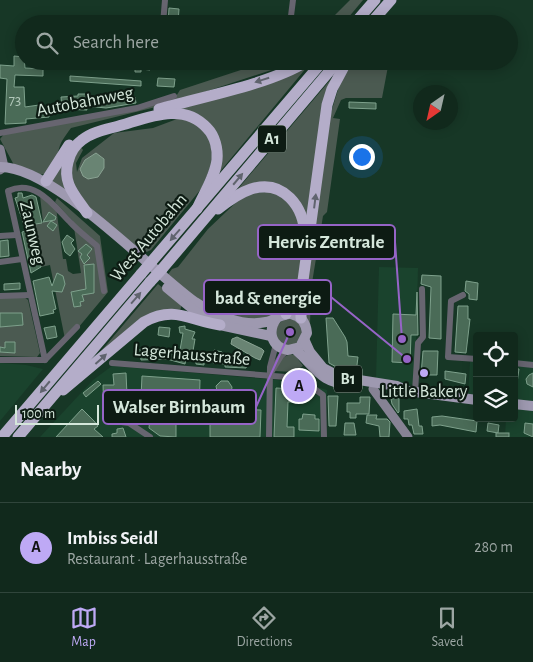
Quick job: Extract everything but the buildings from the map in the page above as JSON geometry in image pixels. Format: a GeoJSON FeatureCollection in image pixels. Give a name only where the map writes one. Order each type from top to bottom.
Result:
{"type":"FeatureCollection","features":[{"type":"Feature","properties":{"kind":"highway"},"geometry":{"type":"LineString","coordinates":[[362,15],[375,0]]}},
{"type":"Feature","properties":{"kind":"highway"},"geometry":{"type":"LineString","coordinates":[[378,15],[391,0]]}},
{"type":"Feature","properties":{"kind":"highway"},"geometry":{"type":"LineString","coordinates":[[46,181],[72,140],[82,132],[289,70]]}},
{"type":"Feature","properties":{"kind":"highway","name":"West Autobahn"},"geometry":{"type":"LineString","coordinates":[[18,437],[50,400],[146,278],[152,261],[315,70]]}},
{"type":"Feature","properties":{"kind":"highway","name":"West Autobahn"},"geometry":{"type":"LineString","coordinates":[[2,437],[146,278],[162,269],[330,70]]}},
{"type":"Feature","properties":{"kind":"highway"},"geometry":{"type":"LineString","coordinates":[[301,318],[301,295],[327,106],[332,89],[342,70]]}},
{"type":"Feature","properties":{"kind":"highway"},"geometry":{"type":"LineString","coordinates":[[87,212],[73,194],[67,182],[68,162],[76,146],[92,134],[170,113],[184,113],[197,118],[209,129],[214,137],[218,158],[216,167],[197,209]]}},
{"type":"Feature","properties":{"kind":"highway"},"geometry":{"type":"LineString","coordinates":[[206,217],[241,193],[259,187],[275,188],[293,200],[304,219],[306,240],[295,296],[282,316]]}},
{"type":"Feature","properties":{"kind":"highway"},"geometry":{"type":"LineString","coordinates":[[50,400],[77,381],[144,322],[155,316],[176,314],[220,325]]}},
{"type":"Feature","properties":{"kind":"main road"},"geometry":{"type":"LineString","coordinates":[[1,169],[24,171],[46,181],[87,212],[169,282],[203,307],[222,316],[244,322],[263,322],[282,316],[301,318]]}},
{"type":"Feature","properties":{"kind":"main road","name":"B1"},"geometry":{"type":"LineString","coordinates":[[1,169],[29,180],[59,197],[178,298],[220,325],[274,340],[292,350],[326,380],[338,384],[373,389],[412,391],[473,399]]}},
{"type":"Feature","properties":{"kind":"main road"},"geometry":{"type":"LineString","coordinates":[[46,181],[59,197]]}},
{"type":"Feature","properties":{"kind":"main road"},"geometry":{"type":"LineString","coordinates":[[274,340],[272,329],[282,316]]}},
{"type":"Feature","properties":{"kind":"main road","name":"B1"},"geometry":{"type":"LineString","coordinates":[[301,318],[306,325],[305,341],[307,348],[318,363],[335,376],[397,386],[412,391]]}},
{"type":"Feature","properties":{"kind":"main road"},"geometry":{"type":"LineString","coordinates":[[292,350],[305,341]]}},
{"type":"Feature","properties":{"kind":"main road"},"geometry":{"type":"LineString","coordinates":[[518,404],[533,406]]}},
{"type":"Feature","properties":{"kind":"street"},"geometry":{"type":"LineString","coordinates":[[164,15],[165,0]]}},
{"type":"Feature","properties":{"kind":"street"},"geometry":{"type":"LineString","coordinates":[[291,15],[293,0]]}},
{"type":"Feature","properties":{"kind":"street","name":"Autobahnweg"},"geometry":{"type":"LineString","coordinates":[[0,133],[137,108],[174,96]]}},
{"type":"Feature","properties":{"kind":"street"},"geometry":{"type":"LineString","coordinates":[[0,149],[1,169]]}},
{"type":"Feature","properties":{"kind":"street","name":"Zaunweg"},"geometry":{"type":"LineString","coordinates":[[45,360],[7,193],[9,190],[22,188],[42,195],[54,202],[70,222],[99,247],[104,291]]}},
{"type":"Feature","properties":{"kind":"street"},"geometry":{"type":"LineString","coordinates":[[0,236],[16,235]]}},
{"type":"Feature","properties":{"kind":"street"},"geometry":{"type":"LineString","coordinates":[[0,262],[22,259]]}},
{"type":"Feature","properties":{"kind":"street"},"geometry":{"type":"LineString","coordinates":[[412,391],[418,343],[423,337],[422,289]]}},
{"type":"Feature","properties":{"kind":"street"},"geometry":{"type":"LineString","coordinates":[[0,296],[30,295]]}},
{"type":"Feature","properties":{"kind":"street"},"geometry":{"type":"LineString","coordinates":[[463,295],[451,302],[448,357],[473,359]]}},
{"type":"Feature","properties":{"kind":"street"},"geometry":{"type":"LineString","coordinates":[[0,360],[45,360],[77,327]]}},
{"type":"Feature","properties":{"kind":"street","name":"Lagerhausstraße"},"geometry":{"type":"LineString","coordinates":[[269,437],[270,376],[274,340]]}},
{"type":"Feature","properties":{"kind":"street","name":"Lagerhausstraße"},"geometry":{"type":"LineString","coordinates":[[270,376],[276,363],[292,350]]}},
{"type":"Feature","properties":{"kind":"street","name":"Lagerhausstraße"},"geometry":{"type":"LineString","coordinates":[[112,363],[299,378],[323,395],[324,437]]}},
{"type":"Feature","properties":{"kind":"street"},"geometry":{"type":"LineString","coordinates":[[518,363],[533,365]]}},
{"type":"Feature","properties":{"kind":"street"},"geometry":{"type":"LineString","coordinates":[[373,389],[408,437]]}},
{"type":"Feature","properties":{"kind":"street"},"geometry":{"type":"LineString","coordinates":[[114,421],[129,423],[150,437]]}},
{"type":"Feature","properties":{"kind":"shaded area"},"geometry":{"type":"Polygon","coordinates":[[[350,0],[363,0],[350,15],[335,15],[350,0]]]}},
{"type":"Feature","properties":{"kind":"shaded area"},"geometry":{"type":"Polygon","coordinates":[[[241,70],[272,70],[168,104],[71,128],[62,141],[51,168],[44,174],[33,173],[14,165],[0,139],[5,133],[175,98],[180,90],[241,70]]]}},
{"type":"Feature","properties":{"kind":"shaded area"},"geometry":{"type":"Polygon","coordinates":[[[287,70],[305,70],[218,174],[217,140],[177,110],[287,70]]]}},
{"type":"Feature","properties":{"kind":"shaded area"},"geometry":{"type":"Polygon","coordinates":[[[348,70],[387,70],[382,98],[346,98],[341,100],[333,118],[340,119],[327,212],[323,216],[311,289],[310,324],[304,315],[302,303],[330,116],[340,83],[348,70]]]}},
{"type":"Feature","properties":{"kind":"shaded area"},"geometry":{"type":"Polygon","coordinates":[[[331,79],[309,223],[290,193],[237,190],[331,79]]]}},
{"type":"Feature","properties":{"kind":"shaded area"},"geometry":{"type":"Polygon","coordinates":[[[185,116],[207,132],[214,159],[201,189],[151,250],[142,254],[80,200],[68,171],[80,146],[83,150],[76,163],[77,172],[82,158],[114,133],[153,128],[185,116]]]}},
{"type":"Feature","properties":{"kind":"shaded area"},"geometry":{"type":"Polygon","coordinates":[[[96,153],[104,159],[104,168],[98,177],[88,179],[83,176],[80,169],[85,160],[96,153]]]}},
{"type":"Feature","properties":{"kind":"shaded area"},"geometry":{"type":"Polygon","coordinates":[[[66,156],[69,194],[53,182],[53,178],[66,156]]]}},
{"type":"Feature","properties":{"kind":"shaded area"},"geometry":{"type":"Polygon","coordinates":[[[276,191],[295,206],[301,229],[301,258],[297,286],[286,308],[275,315],[262,319],[245,319],[233,316],[209,306],[166,277],[172,269],[178,267],[208,229],[245,194],[276,191]]]}},
{"type":"Feature","properties":{"kind":"shaded area"},"geometry":{"type":"Polygon","coordinates":[[[40,196],[56,207],[63,259],[66,259],[68,271],[73,274],[81,273],[73,221],[55,202],[57,198],[100,236],[108,292],[78,328],[65,339],[50,265],[41,267],[32,225],[43,222],[40,196]]]}},
{"type":"Feature","properties":{"kind":"shaded area"},"geometry":{"type":"Polygon","coordinates":[[[379,267],[418,268],[415,385],[376,379],[379,267]]]}},
{"type":"Feature","properties":{"kind":"shaded area"},"geometry":{"type":"Polygon","coordinates":[[[158,284],[182,304],[180,311],[173,311],[96,357],[158,284]]]}},
{"type":"Feature","properties":{"kind":"shaded area"},"geometry":{"type":"Polygon","coordinates":[[[24,297],[28,300],[40,353],[37,357],[0,356],[0,298],[24,297]]]}},
{"type":"Feature","properties":{"kind":"shaded area"},"geometry":{"type":"Polygon","coordinates":[[[289,319],[299,322],[302,332],[299,342],[289,345],[279,342],[276,332],[279,322],[289,319]]]}},
{"type":"Feature","properties":{"kind":"shaded area"},"geometry":{"type":"Polygon","coordinates":[[[237,337],[264,351],[260,360],[231,344],[232,339],[237,337]]]}},
{"type":"Feature","properties":{"kind":"shaded area"},"geometry":{"type":"Polygon","coordinates":[[[290,354],[295,355],[303,366],[294,372],[275,371],[282,358],[290,354]]]}},
{"type":"Feature","properties":{"kind":"shaded area"},"geometry":{"type":"Polygon","coordinates":[[[473,359],[473,396],[468,395],[470,362],[473,359]]]}},
{"type":"Feature","properties":{"kind":"shaded area"},"geometry":{"type":"Polygon","coordinates":[[[518,360],[533,361],[533,437],[505,437],[506,422],[518,422],[518,360]]]}},
{"type":"Feature","properties":{"kind":"shaded area"},"geometry":{"type":"Polygon","coordinates":[[[0,363],[26,365],[43,369],[0,421],[0,363]]]}},
{"type":"Feature","properties":{"kind":"shaded area"},"geometry":{"type":"Polygon","coordinates":[[[112,366],[301,382],[327,390],[326,437],[40,437],[93,380],[112,366]]]}},
{"type":"Feature","properties":{"kind":"place","name":"Walser Birnbaum"},"geometry":{"type":"Point","coordinates":[290,332]}},
{"type":"Feature","properties":{"kind":"place","name":"Hervis Zentrale"},"geometry":{"type":"Point","coordinates":[402,339]}},
{"type":"Feature","properties":{"kind":"place","name":"bad & energie"},"geometry":{"type":"Point","coordinates":[407,359]}},
{"type":"Feature","properties":{"kind":"place","name":"Little Bakery"},"geometry":{"type":"Point","coordinates":[424,373]}},
{"type":"Feature","properties":{"kind":"place","name":"Imbiss Seidl"},"geometry":{"type":"Point","coordinates":[299,386]}}]}
